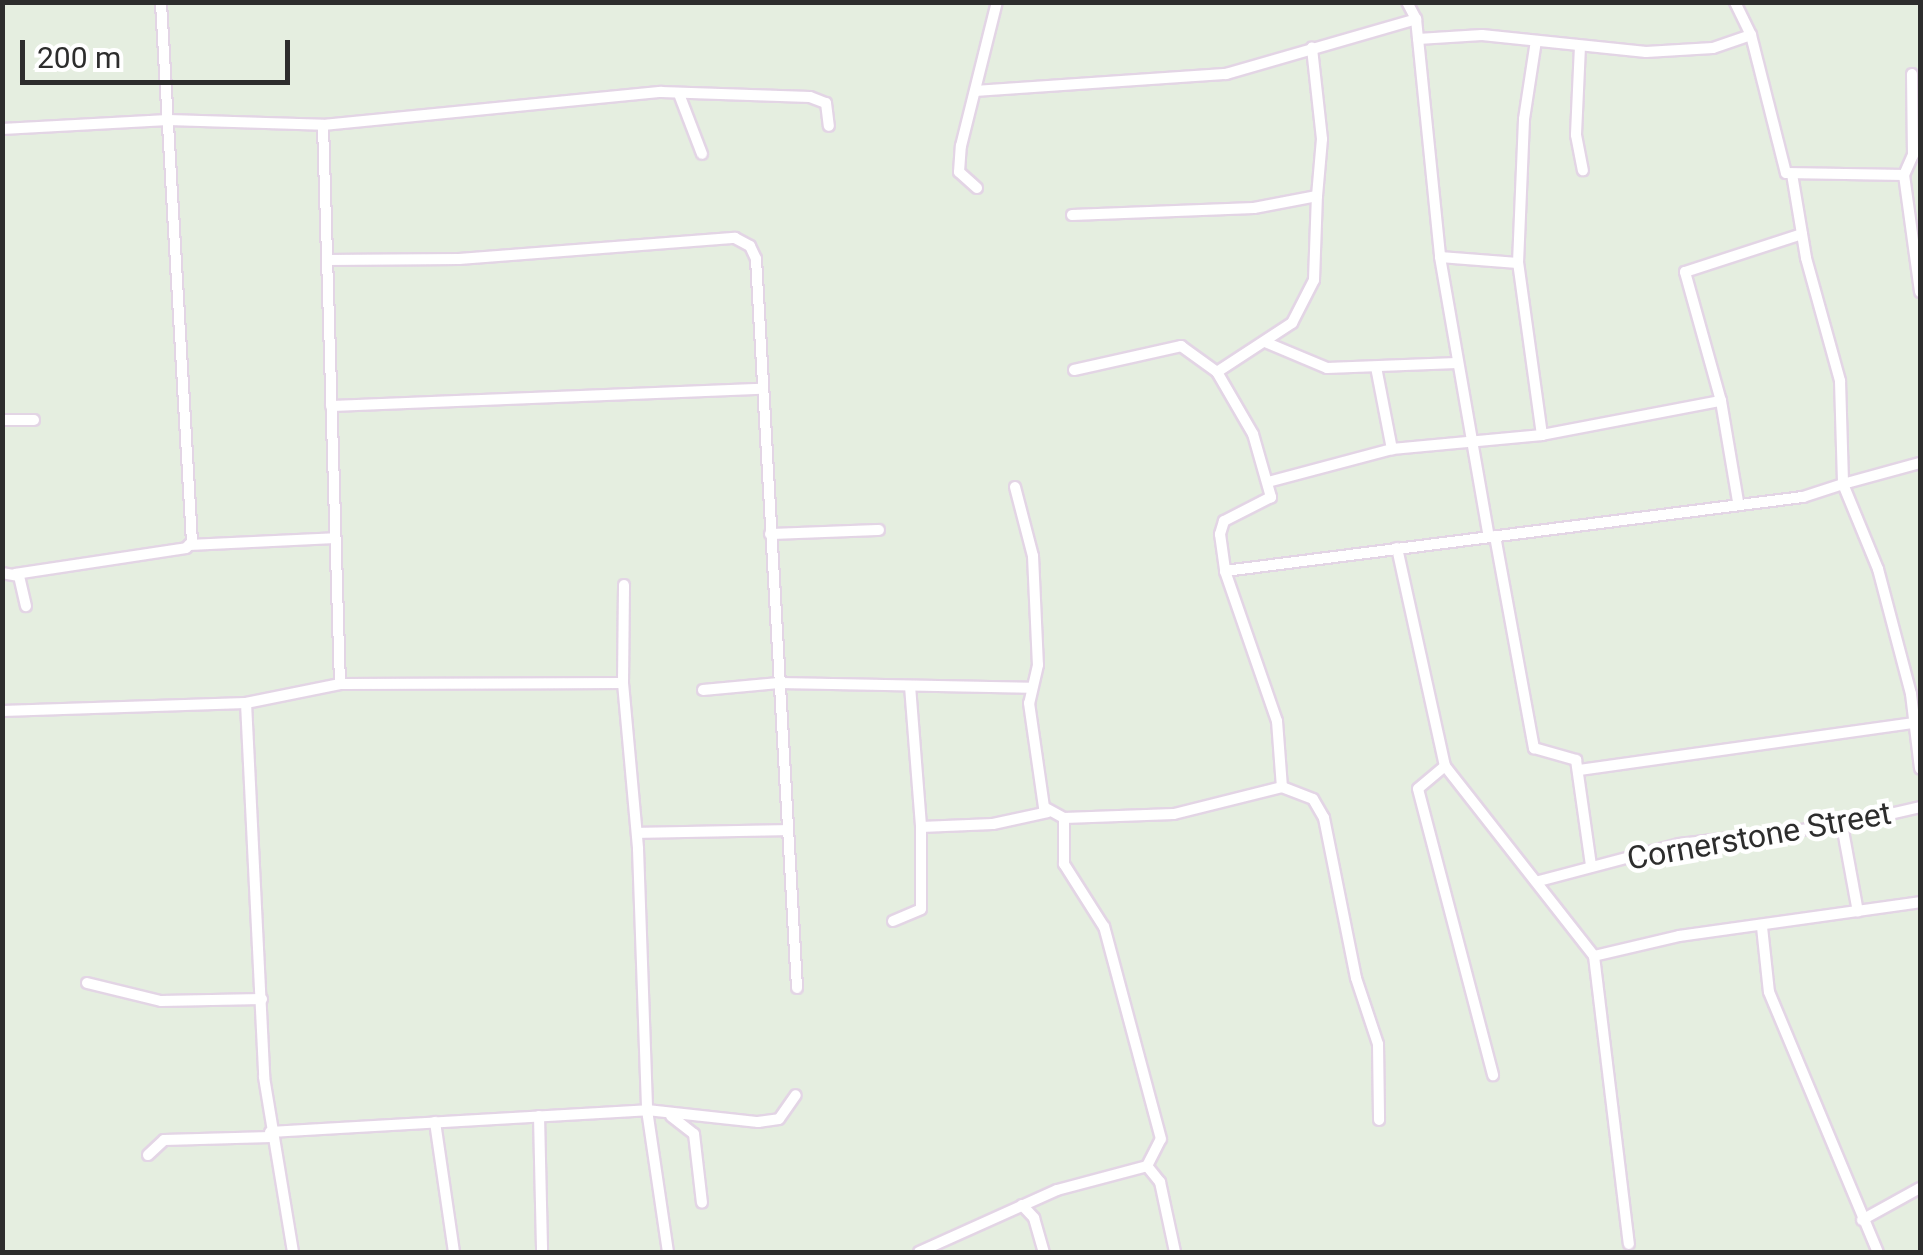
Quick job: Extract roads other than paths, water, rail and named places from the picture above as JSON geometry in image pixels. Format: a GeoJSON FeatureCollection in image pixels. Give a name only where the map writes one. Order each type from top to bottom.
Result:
{"type":"FeatureCollection","features":[{"type":"Feature","properties":{"kind":"street"},"geometry":{"type":"LineString","coordinates":[[162,2],[189,545]]}},
{"type":"Feature","properties":{"kind":"street"},"geometry":{"type":"LineString","coordinates":[[977,188],[959,172],[997,2]]}},
{"type":"Feature","properties":{"kind":"street"},"geometry":{"type":"LineString","coordinates":[[1408,2],[1416,19],[1440,256],[1457,363],[1534,748],[1570,756],[1579,770],[1591,866]]}},
{"type":"Feature","properties":{"kind":"street"},"geometry":{"type":"LineString","coordinates":[[1736,2],[1750,35],[1784,168],[1792,174],[1904,174]]}},
{"type":"Feature","properties":{"kind":"street"},"geometry":{"type":"LineString","coordinates":[[976,91],[1207,77],[1416,19]]}},
{"type":"Feature","properties":{"kind":"street"},"geometry":{"type":"LineString","coordinates":[[1418,39],[1536,40],[1685,52],[1750,35]]}},
{"type":"Feature","properties":{"kind":"street"},"geometry":{"type":"LineString","coordinates":[[1536,40],[1524,119],[1518,263],[1542,436]]}},
{"type":"Feature","properties":{"kind":"street"},"geometry":{"type":"LineString","coordinates":[[1580,46],[1576,136],[1584,170]]}},
{"type":"Feature","properties":{"kind":"street"},"geometry":{"type":"LineString","coordinates":[[1217,372],[1286,330],[1314,280],[1322,139],[1312,48]]}},
{"type":"Feature","properties":{"kind":"street"},"geometry":{"type":"LineString","coordinates":[[1912,74],[1912,155],[1904,174],[1920,292]]}},
{"type":"Feature","properties":{"kind":"street"},"geometry":{"type":"LineString","coordinates":[[2,129],[168,120],[324,125],[679,94],[821,99],[829,126]]}},
{"type":"Feature","properties":{"kind":"street"},"geometry":{"type":"LineString","coordinates":[[679,94],[702,154]]}},
{"type":"Feature","properties":{"kind":"street"},"geometry":{"type":"LineString","coordinates":[[324,125],[340,684]]}},
{"type":"Feature","properties":{"kind":"street"},"geometry":{"type":"LineString","coordinates":[[1792,174],[1802,234],[1840,381],[1843,484],[1878,569],[1917,738],[1920,768]]}},
{"type":"Feature","properties":{"kind":"street"},"geometry":{"type":"LineString","coordinates":[[1072,216],[1254,208],[1317,196]]}},
{"type":"Feature","properties":{"kind":"street"},"geometry":{"type":"LineString","coordinates":[[1738,502],[1721,401],[1685,272],[1802,234]]}},
{"type":"Feature","properties":{"kind":"street"},"geometry":{"type":"LineString","coordinates":[[327,260],[459,259],[735,238],[756,259],[796,988]]}},
{"type":"Feature","properties":{"kind":"street"},"geometry":{"type":"LineString","coordinates":[[1440,256],[1518,263]]}},
{"type":"Feature","properties":{"kind":"street"},"geometry":{"type":"LineString","coordinates":[[1286,330],[1290,349]]}},
{"type":"Feature","properties":{"kind":"street"},"geometry":{"type":"LineString","coordinates":[[1264,342],[1290,349],[1317,366],[1376,368],[1457,363]]}},
{"type":"Feature","properties":{"kind":"street"},"geometry":{"type":"LineString","coordinates":[[1074,370],[1174,344],[1193,350],[1217,372],[1253,434],[1270,500],[1222,524],[1225,571],[1277,721],[1282,787]]}},
{"type":"Feature","properties":{"kind":"street"},"geometry":{"type":"LineString","coordinates":[[1376,368],[1392,449]]}},
{"type":"Feature","properties":{"kind":"street"},"geometry":{"type":"LineString","coordinates":[[331,406],[763,389]]}},
{"type":"Feature","properties":{"kind":"street"},"geometry":{"type":"LineString","coordinates":[[1268,482],[1392,449],[1542,436],[1721,401]]}},
{"type":"Feature","properties":{"kind":"street"},"geometry":{"type":"LineString","coordinates":[[2,420],[34,420]]}},
{"type":"Feature","properties":{"kind":"street"},"geometry":{"type":"LineString","coordinates":[[1225,571],[1238,573],[1738,502],[1803,497],[1920,463]]}},
{"type":"Feature","properties":{"kind":"street"},"geometry":{"type":"LineString","coordinates":[[1014,486],[1033,556],[1038,665],[1030,688],[1036,772],[1048,812]]}},
{"type":"Feature","properties":{"kind":"street"},"geometry":{"type":"LineString","coordinates":[[770,534],[878,530]]}},
{"type":"Feature","properties":{"kind":"street"},"geometry":{"type":"LineString","coordinates":[[26,606],[8,573],[189,545],[335,538]]}},
{"type":"Feature","properties":{"kind":"street"},"geometry":{"type":"LineString","coordinates":[[1397,548],[1445,766],[1539,881],[1594,956],[1629,1244]]}},
{"type":"Feature","properties":{"kind":"street"},"geometry":{"type":"LineString","coordinates":[[1232,590],[1238,573]]}},
{"type":"Feature","properties":{"kind":"street"},"geometry":{"type":"LineString","coordinates":[[624,585],[623,683],[637,833],[646,1110],[668,1252]]}},
{"type":"Feature","properties":{"kind":"street"},"geometry":{"type":"LineString","coordinates":[[2,711],[246,703],[340,684],[623,683]]}},
{"type":"Feature","properties":{"kind":"street"},"geometry":{"type":"LineString","coordinates":[[702,690],[779,683],[1030,688]]}},
{"type":"Feature","properties":{"kind":"street"},"geometry":{"type":"LineString","coordinates":[[892,921],[921,909],[921,827],[910,686]]}},
{"type":"Feature","properties":{"kind":"street"},"geometry":{"type":"LineString","coordinates":[[246,703],[270,1135],[293,1252]]}},
{"type":"Feature","properties":{"kind":"street"},"geometry":{"type":"LineString","coordinates":[[1579,770],[1913,724]]}},
{"type":"Feature","properties":{"kind":"street"},"geometry":{"type":"LineString","coordinates":[[1445,766],[1418,789],[1493,1074]]}},
{"type":"Feature","properties":{"kind":"street"},"geometry":{"type":"LineString","coordinates":[[921,827],[993,824],[1048,812],[1064,818],[1174,814],[1282,787],[1313,799],[1324,818],[1356,978],[1378,1044],[1379,1120]]}},
{"type":"Feature","properties":{"kind":"street","name":"Cornerstone Street"},"geometry":{"type":"LineString","coordinates":[[1539,881],[1679,844],[1842,825],[1920,807]]}},
{"type":"Feature","properties":{"kind":"street"},"geometry":{"type":"LineString","coordinates":[[1064,818],[1064,864],[1104,928],[1161,1124],[1147,1166]]}},
{"type":"Feature","properties":{"kind":"street"},"geometry":{"type":"LineString","coordinates":[[1842,825],[1858,912]]}},
{"type":"Feature","properties":{"kind":"street"},"geometry":{"type":"LineString","coordinates":[[637,833],[787,830]]}},
{"type":"Feature","properties":{"kind":"street"},"geometry":{"type":"LineString","coordinates":[[1594,956],[1679,936],[1920,902]]}},
{"type":"Feature","properties":{"kind":"street"},"geometry":{"type":"LineString","coordinates":[[1762,927],[1768,992],[1878,1252]]}},
{"type":"Feature","properties":{"kind":"street"},"geometry":{"type":"LineString","coordinates":[[87,982],[162,1001],[262,999]]}},
{"type":"Feature","properties":{"kind":"street"},"geometry":{"type":"LineString","coordinates":[[148,1154],[164,1140],[646,1110],[670,1115],[779,1119],[796,1095]]}},
{"type":"Feature","properties":{"kind":"street"},"geometry":{"type":"LineString","coordinates":[[670,1115],[694,1134],[702,1203]]}},
{"type":"Feature","properties":{"kind":"street"},"geometry":{"type":"LineString","coordinates":[[540,1116],[542,1252]]}},
{"type":"Feature","properties":{"kind":"street"},"geometry":{"type":"LineString","coordinates":[[435,1122],[454,1252]]}},
{"type":"Feature","properties":{"kind":"street"},"geometry":{"type":"LineString","coordinates":[[919,1252],[1022,1204],[1147,1166]]}},
{"type":"Feature","properties":{"kind":"street"},"geometry":{"type":"LineString","coordinates":[[1147,1166],[1160,1182],[1176,1252]]}},
{"type":"Feature","properties":{"kind":"street"},"geometry":{"type":"LineString","coordinates":[[1862,1220],[1920,1188]]}},
{"type":"Feature","properties":{"kind":"street"},"geometry":{"type":"LineString","coordinates":[[1034,1218],[1042,1197]]}},
{"type":"Feature","properties":{"kind":"street"},"geometry":{"type":"LineString","coordinates":[[1022,1204],[1034,1218],[1044,1252]]}}]}
